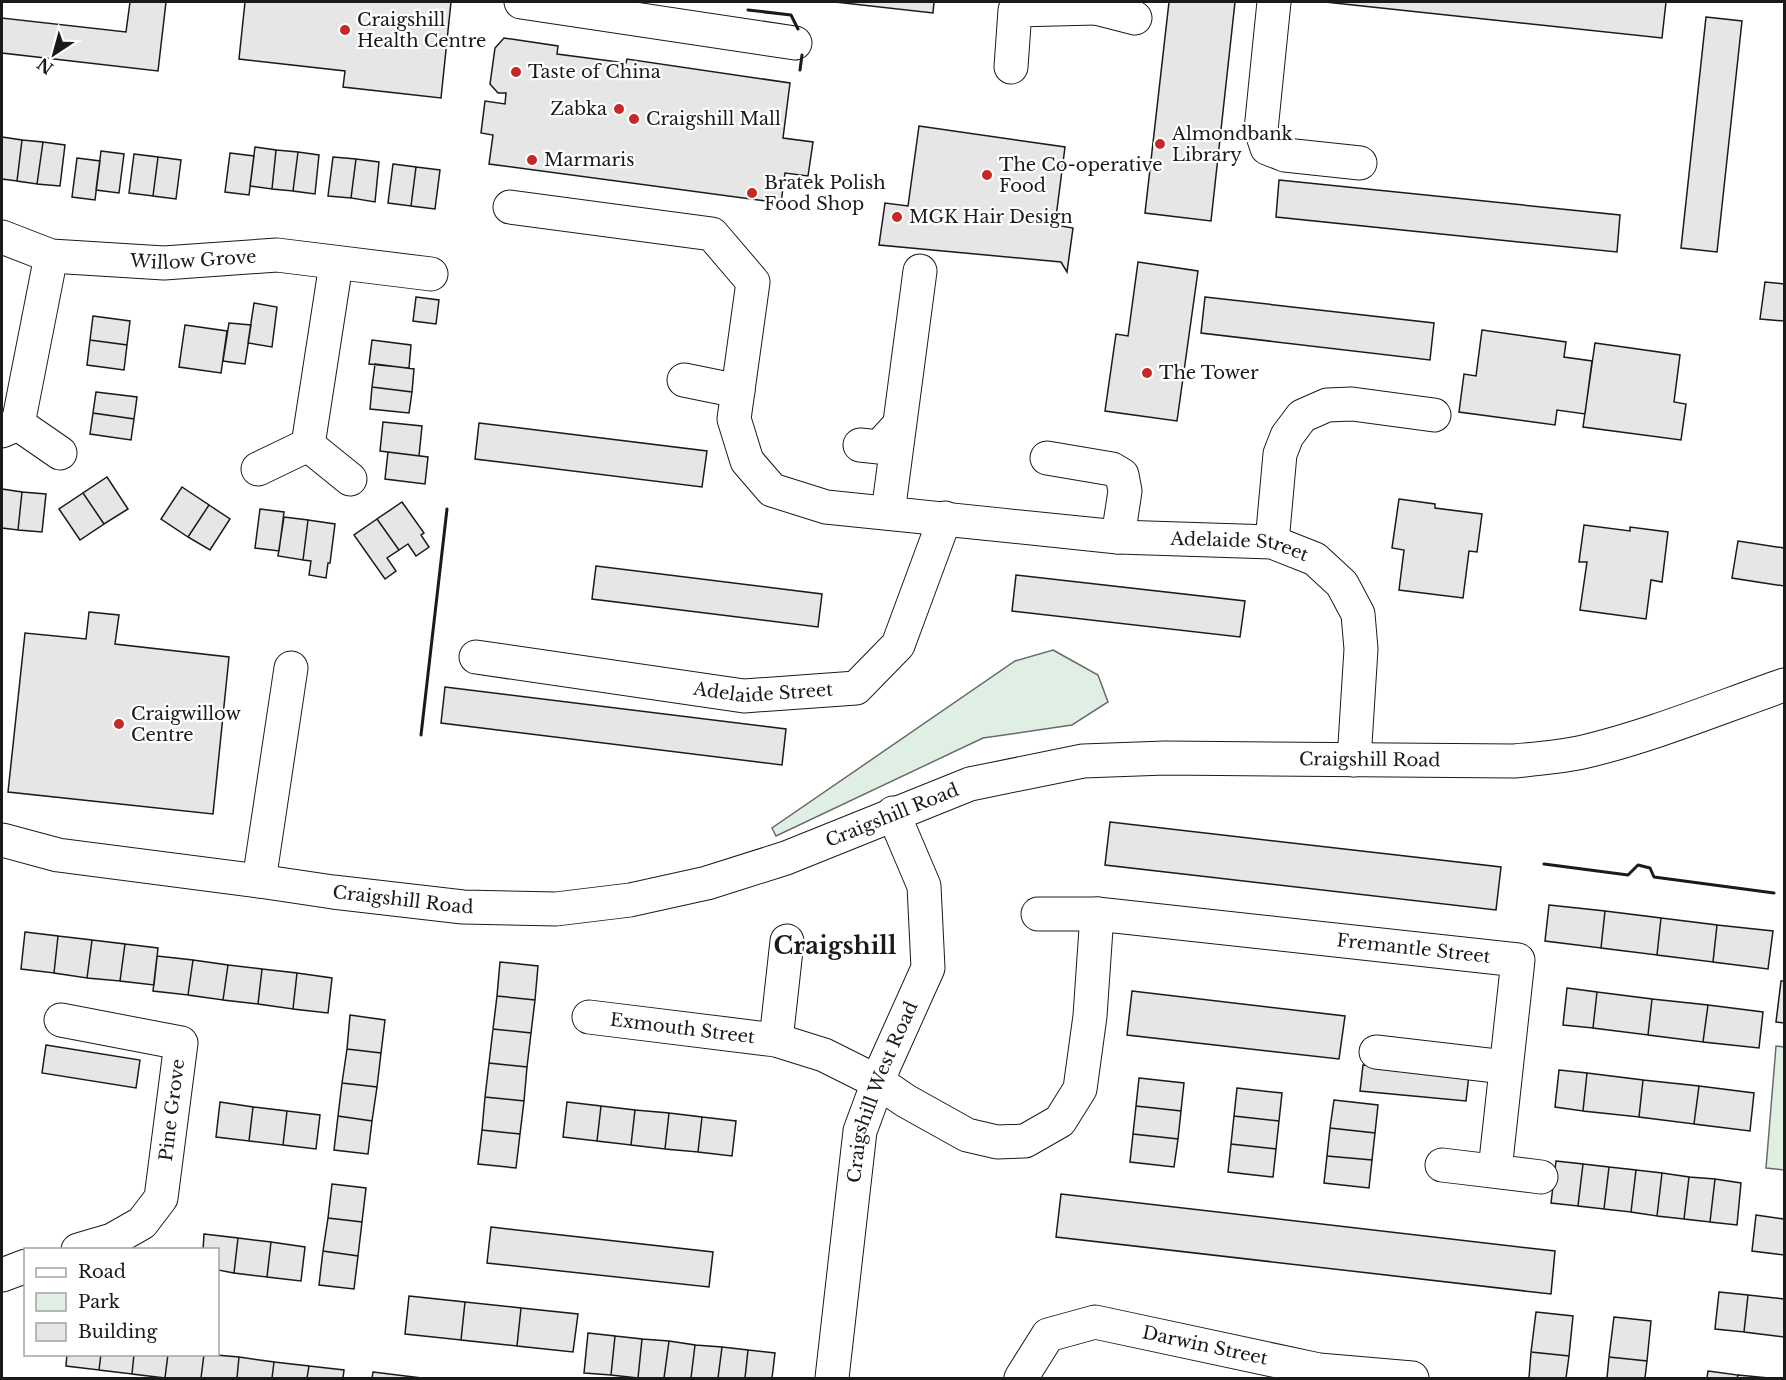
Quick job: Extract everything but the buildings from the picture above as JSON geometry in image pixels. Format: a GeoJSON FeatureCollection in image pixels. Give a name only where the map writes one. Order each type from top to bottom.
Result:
{"type":"FeatureCollection","features":[{"type":"Feature","properties":{"kind":"street"},"geometry":{"type":"LineString","coordinates":[[521,2],[795,43]]}},
{"type":"Feature","properties":{"kind":"street"},"geometry":{"type":"LineString","coordinates":[[1274,2],[1261,130],[1267,148],[1285,156],[1360,163]]}},
{"type":"Feature","properties":{"kind":"street"},"geometry":{"type":"LineString","coordinates":[[1011,68],[1015,10],[1097,4],[1135,18]]}},
{"type":"Feature","properties":{"kind":"street","name":"Adelaide Street"},"geometry":{"type":"LineString","coordinates":[[510,207],[712,234],[753,282],[734,419],[747,461],[772,490],[826,507],[1118,537],[1272,542],[1315,559],[1342,584],[1358,614],[1360,649],[1354,760]]}},
{"type":"Feature","properties":{"kind":"street","name":"Willow Grove"},"geometry":{"type":"LineString","coordinates":[[2,237],[51,256],[164,262],[277,255],[431,274]]}},
{"type":"Feature","properties":{"kind":"street"},"geometry":{"type":"LineString","coordinates":[[51,256],[10,428],[60,453]]}},
{"type":"Feature","properties":{"kind":"street"},"geometry":{"type":"LineString","coordinates":[[308,445],[336,264]]}},
{"type":"Feature","properties":{"kind":"street"},"geometry":{"type":"LineString","coordinates":[[888,513],[920,271]]}},
{"type":"Feature","properties":{"kind":"street"},"geometry":{"type":"LineString","coordinates":[[684,380],[740,376]]}},
{"type":"Feature","properties":{"kind":"street"},"geometry":{"type":"LineString","coordinates":[[1272,542],[1280,454],[1287,436],[1302,416],[1327,405],[1352,404],[1434,415]]}},
{"type":"Feature","properties":{"kind":"street"},"geometry":{"type":"LineString","coordinates":[[860,445],[879,447],[899,425]]}},
{"type":"Feature","properties":{"kind":"street"},"geometry":{"type":"LineString","coordinates":[[258,469],[308,445]]}},
{"type":"Feature","properties":{"kind":"street"},"geometry":{"type":"LineString","coordinates":[[308,445],[350,479]]}},
{"type":"Feature","properties":{"kind":"street"},"geometry":{"type":"LineString","coordinates":[[1047,458],[1112,469],[1122,475],[1125,491],[1118,537]]}},
{"type":"Feature","properties":{"kind":"street","name":"Adelaide Street"},"geometry":{"type":"LineString","coordinates":[[476,657],[744,696],[856,688],[898,645],[945,518]]}},
{"type":"Feature","properties":{"kind":"street"},"geometry":{"type":"LineString","coordinates":[[259,881],[291,668]]}},
{"type":"Feature","properties":{"kind":"street","name":"Craigshill Road"},"geometry":{"type":"LineString","coordinates":[[2,840],[58,855],[333,892],[463,907],[556,909],[630,900],[707,883],[786,858],[893,813],[970,784],[1083,761],[1165,758],[1514,761],[1582,752],[1631,738],[1785,685]]}},
{"type":"Feature","properties":{"kind":"street","name":"Craigshill West Road"},"geometry":{"type":"LineString","coordinates":[[832,1378],[860,1131],[928,968],[924,886],[893,813]]}},
{"type":"Feature","properties":{"kind":"street","name":"Fremantle Street"},"geometry":{"type":"LineString","coordinates":[[1038,914],[1097,914],[1518,960],[1495,1170]]}},
{"type":"Feature","properties":{"kind":"street"},"geometry":{"type":"LineString","coordinates":[[879,1082],[906,1101],[967,1135],[997,1142],[1025,1141],[1060,1121],[1080,1089],[1090,1016],[1097,914]]}},
{"type":"Feature","properties":{"kind":"street","name":"Exmouth Street"},"geometry":{"type":"LineString","coordinates":[[776,1040],[787,941]]}},
{"type":"Feature","properties":{"kind":"street","name":"Exmouth Street"},"geometry":{"type":"LineString","coordinates":[[589,1017],[776,1040],[824,1055],[879,1082]]}},
{"type":"Feature","properties":{"kind":"street","name":"Pine Grove"},"geometry":{"type":"LineString","coordinates":[[60,1020],[181,1043],[161,1198],[142,1223],[112,1240],[85,1248]]}},
{"type":"Feature","properties":{"kind":"street"},"geometry":{"type":"LineString","coordinates":[[1376,1052],[1505,1066]]}},
{"type":"Feature","properties":{"kind":"street"},"geometry":{"type":"LineString","coordinates":[[1442,1165],[1541,1177]]}},
{"type":"Feature","properties":{"kind":"street"},"geometry":{"type":"LineString","coordinates":[[2,1275],[24,1267]]}},
{"type":"Feature","properties":{"kind":"street","name":"Darwin Street"},"geometry":{"type":"LineString","coordinates":[[1021,1378],[1048,1335],[1095,1322],[1318,1370],[1412,1378]]}},
{"type":"Feature","properties":{"kind":"green space"},"geometry":{"type":"Polygon","coordinates":[[[1053,650],[1098,675],[1108,702],[1072,725],[983,738],[776,836],[772,828],[1015,661],[1053,650]]]}},
{"type":"Feature","properties":{"kind":"green space"},"geometry":{"type":"Polygon","coordinates":[[[1776,1046],[1784,1047],[1784,1170],[1766,1168],[1776,1046]]]}},
{"type":"Feature","properties":{"kind":"wall"},"geometry":{"type":"LineString","coordinates":[[748,10],[791,15],[798,29]]}},
{"type":"Feature","properties":{"kind":"wall"},"geometry":{"type":"LineString","coordinates":[[800,70],[802,55]]}},
{"type":"Feature","properties":{"kind":"wall"},"geometry":{"type":"LineString","coordinates":[[421,735],[447,509]]}},
{"type":"Feature","properties":{"kind":"wall"},"geometry":{"type":"LineString","coordinates":[[1544,864],[1628,875],[1638,865],[1650,868],[1654,877],[1774,893]]}},
{"type":"Feature","properties":{"kind":"place","name":"Craigshill Health Centre"},"geometry":{"type":"Point","coordinates":[345,30]}},
{"type":"Feature","properties":{"kind":"place","name":"Taste of China"},"geometry":{"type":"Point","coordinates":[516,72]}},
{"type":"Feature","properties":{"kind":"place","name":"Zabka"},"geometry":{"type":"Point","coordinates":[619,109]}},
{"type":"Feature","properties":{"kind":"place","name":"Craigshill Mall"},"geometry":{"type":"Point","coordinates":[634,119]}},
{"type":"Feature","properties":{"kind":"place","name":"Almondbank Library"},"geometry":{"type":"Point","coordinates":[1160,144]}},
{"type":"Feature","properties":{"kind":"place","name":"Marmaris"},"geometry":{"type":"Point","coordinates":[532,160]}},
{"type":"Feature","properties":{"kind":"place","name":"The Co-operative Food"},"geometry":{"type":"Point","coordinates":[987,175]}},
{"type":"Feature","properties":{"kind":"place","name":"Bratek Polish Food Shop"},"geometry":{"type":"Point","coordinates":[752,193]}},
{"type":"Feature","properties":{"kind":"place","name":"MGK Hair Design"},"geometry":{"type":"Point","coordinates":[897,217]}},
{"type":"Feature","properties":{"kind":"place","name":"The Tower"},"geometry":{"type":"Point","coordinates":[1147,373]}},
{"type":"Feature","properties":{"kind":"place","name":"Craigwillow Centre"},"geometry":{"type":"Point","coordinates":[119,724]}},
{"type":"Feature","properties":{"kind":"district","name":"Craigshill"},"geometry":{"type":"Point","coordinates":[835,945]}}]}
